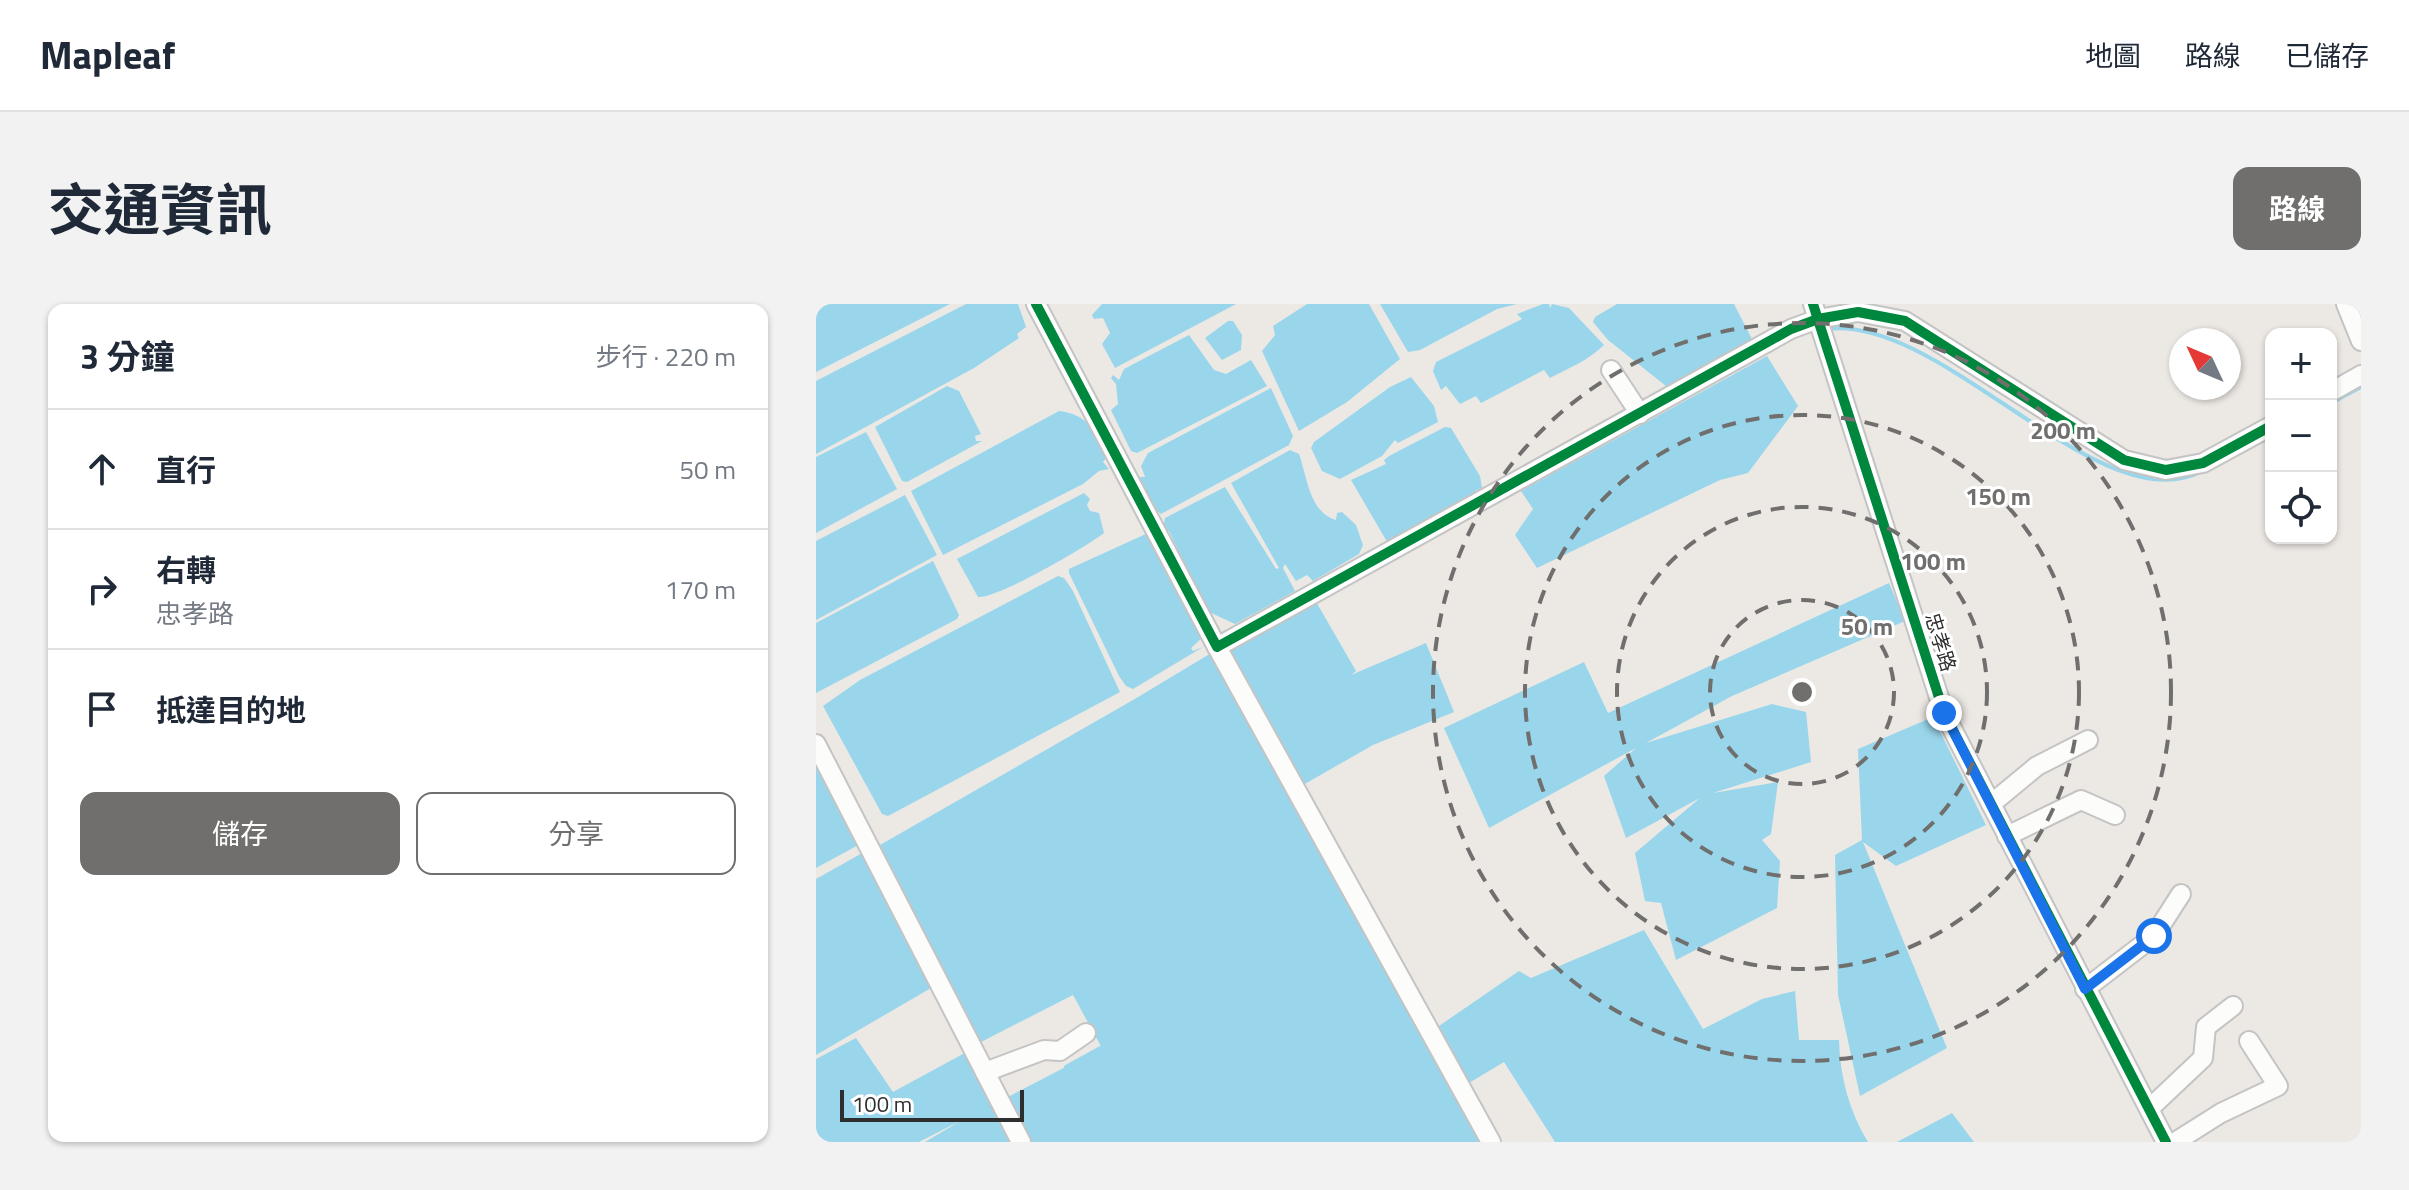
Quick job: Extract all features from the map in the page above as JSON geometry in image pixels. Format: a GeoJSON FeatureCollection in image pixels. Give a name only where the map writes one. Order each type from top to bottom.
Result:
{"type":"FeatureCollection","features":[{"type":"Feature","properties":{"kind":"street"},"geometry":{"type":"LineString","coordinates":[[1036,304],[1217,647],[1491,1142]]}},
{"type":"Feature","properties":{"kind":"street"},"geometry":{"type":"LineString","coordinates":[[2346,304],[2361,341]]}},
{"type":"Feature","properties":{"kind":"street"},"geometry":{"type":"LineString","coordinates":[[1217,647],[1640,414],[1816,312],[1858,312],[1905,321],[2124,460],[2166,470],[2203,463],[2265,429]]}},
{"type":"Feature","properties":{"kind":"street","name":"忠孝路"},"geometry":{"type":"LineString","coordinates":[[1816,312],[1944,713],[2166,1142]]}},
{"type":"Feature","properties":{"kind":"street"},"geometry":{"type":"LineString","coordinates":[[1611,370],[1640,414]]}},
{"type":"Feature","properties":{"kind":"street"},"geometry":{"type":"LineString","coordinates":[[2337,389],[2361,375]]}},
{"type":"Feature","properties":{"kind":"street"},"geometry":{"type":"LineString","coordinates":[[1991,804],[2037,766],[2088,740]]}},
{"type":"Feature","properties":{"kind":"street"},"geometry":{"type":"LineString","coordinates":[[816,744],[1021,1142]]}},
{"type":"Feature","properties":{"kind":"street"},"geometry":{"type":"LineString","coordinates":[[2007,836],[2081,800],[2115,815]]}},
{"type":"Feature","properties":{"kind":"street"},"geometry":{"type":"LineString","coordinates":[[2085,989],[2154,936],[2181,894]]}},
{"type":"Feature","properties":{"kind":"street"},"geometry":{"type":"LineString","coordinates":[[2150,1108],[2203,1058],[2206,1027],[2233,1006]]}},
{"type":"Feature","properties":{"kind":"street"},"geometry":{"type":"LineString","coordinates":[[985,1072],[1044,1050],[1060,1051],[1086,1033]]}},
{"type":"Feature","properties":{"kind":"street"},"geometry":{"type":"LineString","coordinates":[[2175,1142],[2221,1113],[2278,1086],[2249,1041]]}},
{"type":"Feature","properties":{"kind":"water"},"geometry":{"type":"Polygon","coordinates":[[[816,304],[950,304],[816,372],[816,304]]]}},
{"type":"Feature","properties":{"kind":"water"},"geometry":{"type":"Polygon","coordinates":[[[966,304],[1018,304],[1026,327],[1017,334],[1019,338],[974,368],[816,454],[816,381],[966,304]]]}},
{"type":"Feature","properties":{"kind":"water"},"geometry":{"type":"Polygon","coordinates":[[[1102,304],[1236,304],[1115,368],[1102,344],[1110,333],[1103,318],[1094,319],[1092,315],[1102,304]]]}},
{"type":"Feature","properties":{"kind":"water"},"geometry":{"type":"Polygon","coordinates":[[[1307,304],[1369,304],[1400,359],[1347,402],[1299,431],[1262,351],[1275,335],[1273,326],[1307,304]]]}},
{"type":"Feature","properties":{"kind":"water"},"geometry":{"type":"Polygon","coordinates":[[[1380,304],[1517,304],[1497,309],[1420,350],[1408,352],[1380,304]]]}},
{"type":"Feature","properties":{"kind":"water"},"geometry":{"type":"Polygon","coordinates":[[[1549,304],[1550,308],[1552,304],[1569,308],[1604,345],[1550,378],[1544,370],[1481,403],[1476,396],[1460,404],[1446,386],[1441,390],[1433,371],[1436,362],[1522,319],[1517,314],[1549,304]]]}},
{"type":"Feature","properties":{"kind":"water"},"geometry":{"type":"Polygon","coordinates":[[[1617,304],[1734,304],[1752,339],[1671,390],[1608,340],[1593,322],[1595,317],[1617,304]]]}},
{"type":"Feature","properties":{"kind":"water"},"geometry":{"type":"Polygon","coordinates":[[[1228,321],[1233,321],[1242,335],[1241,350],[1222,360],[1205,338],[1228,321]]]}},
{"type":"Feature","properties":{"kind":"water"},"geometry":{"type":"Polygon","coordinates":[[[1189,335],[1214,370],[1226,374],[1251,360],[1267,386],[1137,453],[1131,451],[1111,410],[1118,404],[1116,384],[1111,378],[1113,375],[1119,380],[1124,369],[1189,335]]]}},
{"type":"Feature","properties":{"kind":"water"},"geometry":{"type":"Polygon","coordinates":[[[1767,356],[1798,406],[1748,473],[1720,480],[1537,568],[1515,535],[1533,509],[1521,491],[1767,356]]]}},
{"type":"Feature","properties":{"kind":"water"},"geometry":{"type":"Polygon","coordinates":[[[1411,377],[1434,406],[1438,422],[1398,443],[1395,440],[1382,456],[1340,479],[1322,471],[1311,448],[1314,442],[1390,387],[1411,377]]]}},
{"type":"Feature","properties":{"kind":"water"},"geometry":{"type":"Polygon","coordinates":[[[947,386],[959,391],[981,434],[975,436],[976,441],[982,441],[907,482],[902,481],[875,427],[947,386]]]}},
{"type":"Feature","properties":{"kind":"water"},"geometry":{"type":"Polygon","coordinates":[[[1271,388],[1293,436],[1289,445],[1161,514],[1156,510],[1144,494],[1140,477],[1145,477],[1141,466],[1148,453],[1271,388]]]}},
{"type":"Feature","properties":{"kind":"water"},"geometry":{"type":"Polygon","coordinates":[[[1059,411],[1077,416],[1090,425],[1108,456],[1103,462],[1109,469],[1099,471],[1083,484],[943,555],[911,491],[1059,411]]]}},
{"type":"Feature","properties":{"kind":"water"},"geometry":{"type":"Polygon","coordinates":[[[1445,427],[1451,428],[1480,476],[1482,488],[1475,491],[1479,493],[1391,542],[1386,540],[1351,480],[1386,464],[1384,460],[1389,456],[1445,427]]]}},
{"type":"Feature","properties":{"kind":"water"},"geometry":{"type":"Polygon","coordinates":[[[866,432],[897,489],[816,533],[816,457],[866,432]]]}},
{"type":"Feature","properties":{"kind":"water"},"geometry":{"type":"Polygon","coordinates":[[[1290,450],[1299,454],[1310,492],[1320,509],[1336,520],[1337,513],[1342,512],[1356,525],[1363,545],[1359,554],[1313,581],[1307,575],[1296,581],[1285,564],[1283,568],[1295,591],[1235,624],[1207,611],[1169,531],[1163,528],[1165,518],[1225,487],[1276,569],[1279,568],[1231,483],[1290,450]]]}},
{"type":"Feature","properties":{"kind":"water"},"geometry":{"type":"Polygon","coordinates":[[[1084,493],[1090,499],[1087,505],[1090,511],[1099,513],[1104,533],[1021,581],[978,597],[957,559],[1084,493]]]}},
{"type":"Feature","properties":{"kind":"water"},"geometry":{"type":"Polygon","coordinates":[[[905,495],[937,555],[816,620],[816,541],[905,495]]]}},
{"type":"Feature","properties":{"kind":"water"},"geometry":{"type":"Polygon","coordinates":[[[1148,533],[1203,637],[1191,648],[1193,651],[1203,647],[1133,689],[1126,686],[1119,676],[1069,569],[1148,533]]]}},
{"type":"Feature","properties":{"kind":"water"},"geometry":{"type":"Polygon","coordinates":[[[933,561],[959,615],[957,619],[816,693],[816,623],[933,561]]]}},
{"type":"Feature","properties":{"kind":"water"},"geometry":{"type":"Polygon","coordinates":[[[1058,576],[1064,578],[1073,591],[1120,692],[888,816],[882,814],[823,706],[860,680],[1058,576]]]}},
{"type":"Feature","properties":{"kind":"water"},"geometry":{"type":"Polygon","coordinates":[[[1889,583],[1905,621],[1732,696],[1646,743],[1772,704],[1806,712],[1811,762],[1713,793],[1778,782],[1771,834],[1762,840],[1780,861],[1777,908],[1676,960],[1661,903],[1645,901],[1635,853],[1700,798],[1626,838],[1604,776],[1636,748],[1489,828],[1444,728],[1584,662],[1608,713],[1889,583]]]}},
{"type":"Feature","properties":{"kind":"water"},"geometry":{"type":"Polygon","coordinates":[[[1311,593],[1356,671],[1351,675],[1426,643],[1454,712],[1373,745],[1296,789],[1361,908],[1422,1035],[1456,1085],[1436,1028],[1519,971],[1531,978],[1644,930],[1703,1029],[1762,999],[1795,991],[1799,1040],[1839,1040],[1847,1093],[1868,1142],[1555,1142],[1504,1062],[1459,1089],[1488,1142],[925,1142],[962,1120],[919,1142],[816,1142],[816,1059],[856,1038],[893,1092],[972,1049],[1000,1101],[1102,1048],[1073,995],[977,1044],[873,849],[1133,700],[1311,593]]]}},
{"type":"Feature","properties":{"kind":"water"},"geometry":{"type":"Polygon","coordinates":[[[1933,717],[1986,825],[1896,866],[1863,842],[1947,1048],[1860,1096],[1838,995],[1835,855],[1862,840],[1858,749],[1933,717]]]}},
{"type":"Feature","properties":{"kind":"water"},"geometry":{"type":"Polygon","coordinates":[[[816,756],[862,843],[816,868],[816,756]]]}},
{"type":"Feature","properties":{"kind":"water"},"geometry":{"type":"Polygon","coordinates":[[[864,852],[943,981],[816,1055],[816,879],[864,852]]]}},
{"type":"Feature","properties":{"kind":"water"},"geometry":{"type":"Polygon","coordinates":[[[1952,1113],[1974,1142],[1897,1142],[1952,1113]]]}},
{"type":"Feature","properties":{"kind":"waterway"},"geometry":{"type":"LineString","coordinates":[[1827,329],[1872,333],[1920,352],[2069,446],[2117,469],[2162,480],[2202,471]]}},
{"type":"Feature","properties":{"kind":"waterway"},"geometry":{"type":"LineString","coordinates":[[2337,400],[2361,387]]}},
{"type":"Feature","properties":{"kind":"waterway"},"geometry":{"type":"LineString","coordinates":[[1066,1067],[1104,1046]]}},
{"type":"Feature","properties":{"kind":"cycle path"},"geometry":{"type":"LineString","coordinates":[[1036,304],[1217,647],[1791,329],[1818,319],[1858,312],[1905,321],[2124,460],[2166,470],[2203,463],[2265,429]]}},
{"type":"Feature","properties":{"kind":"cycle path"},"geometry":{"type":"LineString","coordinates":[[1813,304],[1944,713],[2166,1142]]}},
{"type":"Feature","properties":{"kind":"route"},"geometry":{"type":"LineString","coordinates":[[1944,713],[2085,989],[2154,936]]}}]}
